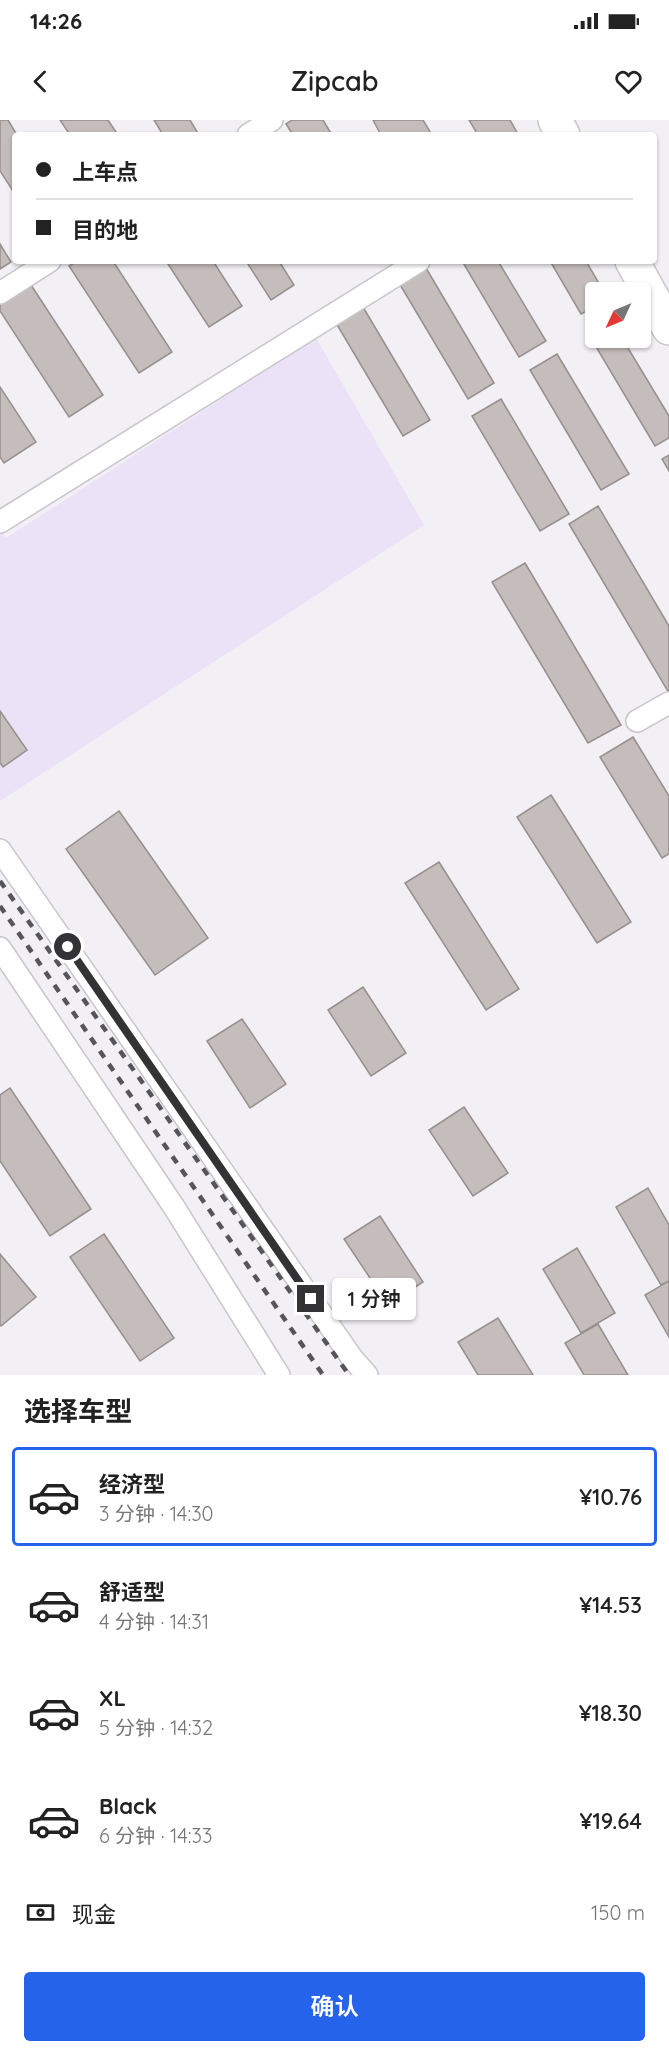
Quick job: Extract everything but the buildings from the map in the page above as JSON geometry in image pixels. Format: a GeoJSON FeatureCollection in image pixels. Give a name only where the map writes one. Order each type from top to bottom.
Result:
{"type":"FeatureCollection","features":[{"type":"Feature","properties":{"kind":"main road"},"geometry":{"type":"LineString","coordinates":[[634,264],[669,328]]}},
{"type":"Feature","properties":{"kind":"street"},"geometry":{"type":"LineString","coordinates":[[253,132],[272,120]]}},
{"type":"Feature","properties":{"kind":"street"},"geometry":{"type":"LineString","coordinates":[[0,293],[45,264]]}},
{"type":"Feature","properties":{"kind":"street"},"geometry":{"type":"LineString","coordinates":[[0,522],[414,264]]}},
{"type":"Feature","properties":{"kind":"street"},"geometry":{"type":"LineString","coordinates":[[637,721],[669,703]]}},
{"type":"Feature","properties":{"kind":"street"},"geometry":{"type":"LineString","coordinates":[[0,850],[352,1358],[367,1375]]}},
{"type":"Feature","properties":{"kind":"street"},"geometry":{"type":"LineString","coordinates":[[0,948],[174,1207],[279,1375]]}},
{"type":"Feature","properties":{"kind":"shaded area"},"geometry":{"type":"Polygon","coordinates":[[[316,338],[424,525],[0,801],[0,530],[6,538],[316,338]]]}},
{"type":"Feature","properties":{"kind":"railway"},"geometry":{"type":"LineString","coordinates":[[0,881],[349,1375]]}},
{"type":"Feature","properties":{"kind":"railway"},"geometry":{"type":"LineString","coordinates":[[0,906],[323,1375]]}},
{"type":"Feature","properties":{"kind":"route"},"geometry":{"type":"LineString","coordinates":[[68,947],[311,1299]]}}]}
